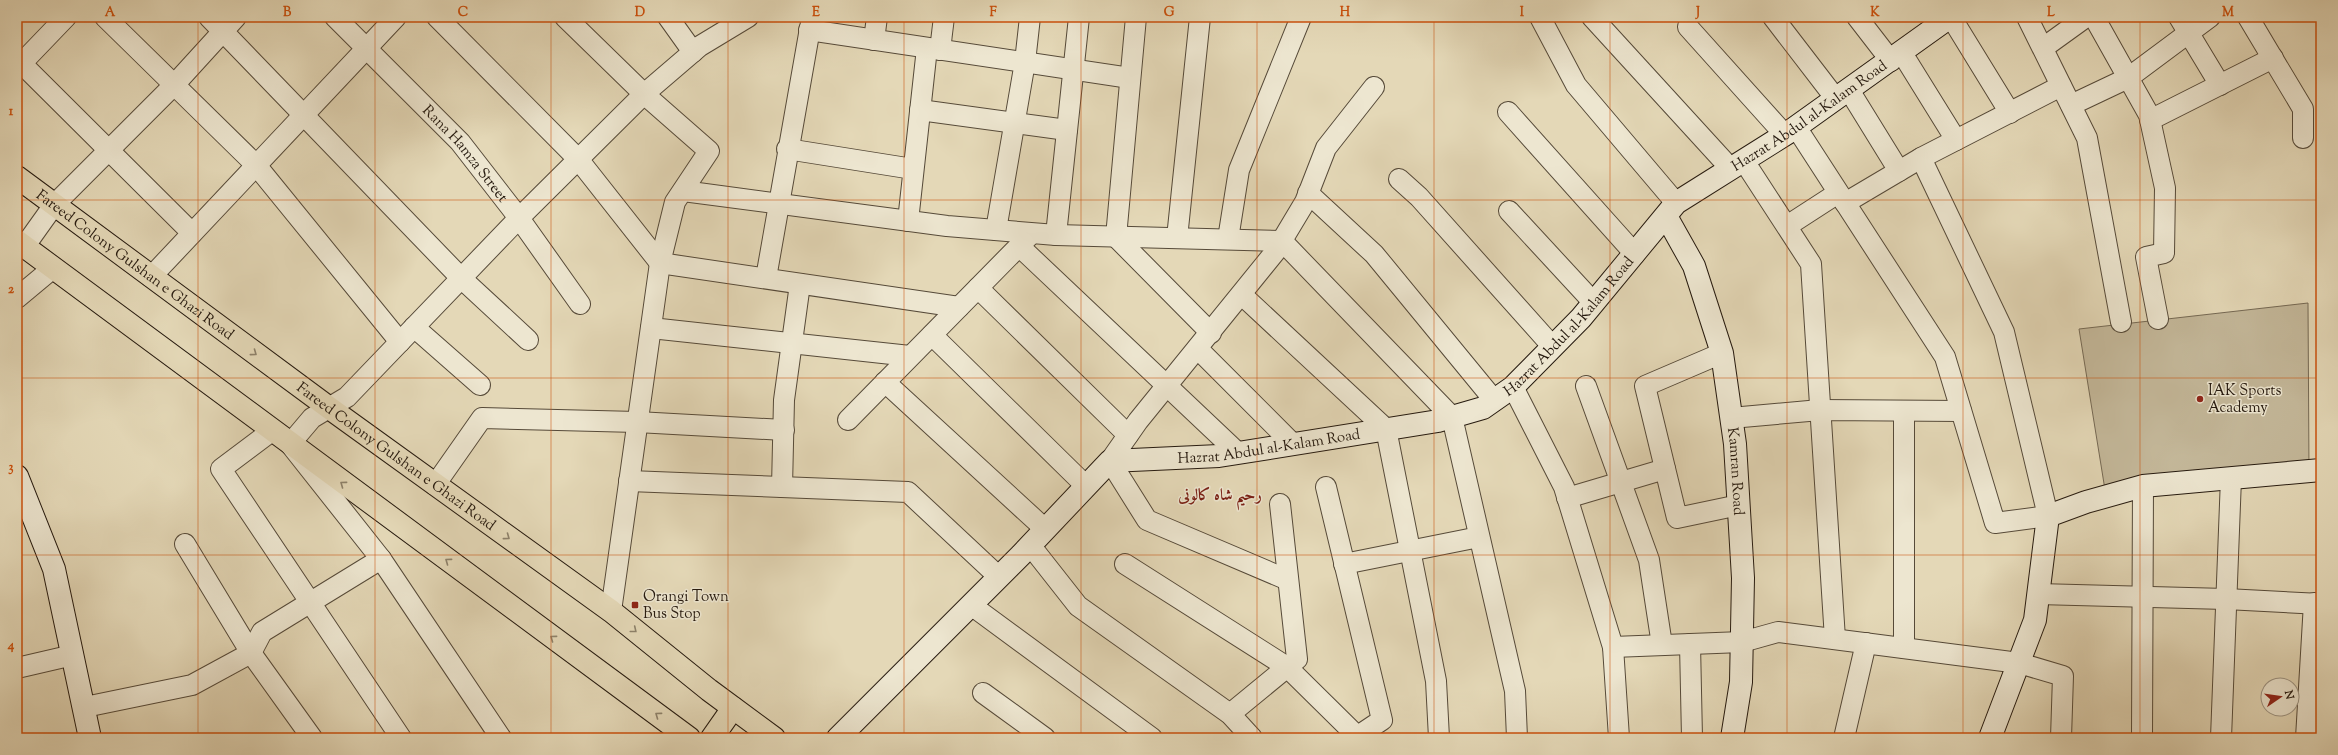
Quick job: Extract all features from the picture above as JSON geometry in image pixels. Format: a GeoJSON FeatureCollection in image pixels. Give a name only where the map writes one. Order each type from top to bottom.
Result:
{"type":"FeatureCollection","features":[{"type":"Feature","properties":{"kind":"main road","name":"Fareed Colony Gulshan e Ghazi Road"},"geometry":{"type":"LineString","coordinates":[[17,177],[328,407],[611,611],[732,708],[774,738]]}},
{"type":"Feature","properties":{"kind":"main road"},"geometry":{"type":"LineString","coordinates":[[21,244],[689,738]]}},
{"type":"Feature","properties":{"kind":"main road"},"geometry":{"type":"LineString","coordinates":[[712,738],[732,708]]}},
{"type":"Feature","properties":{"kind":"street"},"geometry":{"type":"LineString","coordinates":[[66,17],[18,64],[109,150],[192,233]]}},
{"type":"Feature","properties":{"kind":"street"},"geometry":{"type":"LineString","coordinates":[[104,17],[256,165],[400,342]]}},
{"type":"Feature","properties":{"kind":"street"},"geometry":{"type":"LineString","coordinates":[[209,17],[461,278],[528,340]]}},
{"type":"Feature","properties":{"kind":"street"},"geometry":{"type":"LineString","coordinates":[[21,244],[54,205],[174,85],[236,17]]}},
{"type":"Feature","properties":{"kind":"street","name":"Rana Hamza Street"},"geometry":{"type":"LineString","coordinates":[[335,17],[460,142],[519,218],[580,304]]}},
{"type":"Feature","properties":{"kind":"street"},"geometry":{"type":"LineString","coordinates":[[151,277],[396,17]]}},
{"type":"Feature","properties":{"kind":"street"},"geometry":{"type":"LineString","coordinates":[[437,17],[578,159],[660,263],[959,307]]}},
{"type":"Feature","properties":{"kind":"street"},"geometry":{"type":"LineString","coordinates":[[565,17],[644,94],[709,151],[675,202],[660,263],[611,611]]}},
{"type":"Feature","properties":{"kind":"street"},"geometry":{"type":"LineString","coordinates":[[668,17],[693,52]]}},
{"type":"Feature","properties":{"kind":"street"},"geometry":{"type":"LineString","coordinates":[[501,738],[381,559],[290,444],[312,418],[328,407],[347,397],[519,218],[644,94],[693,52],[748,17]]}},
{"type":"Feature","properties":{"kind":"street"},"geometry":{"type":"LineString","coordinates":[[874,40],[877,17]]}},
{"type":"Feature","properties":{"kind":"street"},"geometry":{"type":"LineString","coordinates":[[908,221],[920,110],[933,49],[944,17]]}},
{"type":"Feature","properties":{"kind":"street"},"geometry":{"type":"LineString","coordinates":[[996,230],[1025,62],[1030,17]]}},
{"type":"Feature","properties":{"kind":"street"},"geometry":{"type":"LineString","coordinates":[[1056,235],[1079,17]]}},
{"type":"Feature","properties":{"kind":"street"},"geometry":{"type":"LineString","coordinates":[[1136,17],[1116,237],[1211,333]]}},
{"type":"Feature","properties":{"kind":"street"},"geometry":{"type":"LineString","coordinates":[[1177,238],[1200,17]]}},
{"type":"Feature","properties":{"kind":"street"},"geometry":{"type":"LineString","coordinates":[[1228,239],[1239,170],[1301,17]]}},
{"type":"Feature","properties":{"kind":"street"},"geometry":{"type":"LineString","coordinates":[[1540,17],[1576,85],[1671,209]]}},
{"type":"Feature","properties":{"kind":"street"},"geometry":{"type":"LineString","coordinates":[[1592,17],[1737,165],[1787,226],[1811,264],[1835,639]]}},
{"type":"Feature","properties":{"kind":"street"},"geometry":{"type":"LineString","coordinates":[[1773,17],[1843,95],[1899,171]]}},
{"type":"Feature","properties":{"kind":"street"},"geometry":{"type":"LineString","coordinates":[[1857,17],[1897,57],[1956,140]]}},
{"type":"Feature","properties":{"kind":"street"},"geometry":{"type":"LineString","coordinates":[[2027,17],[2087,138],[2121,322]]}},
{"type":"Feature","properties":{"kind":"street"},"geometry":{"type":"LineString","coordinates":[[2043,48],[2086,17]]}},
{"type":"Feature","properties":{"kind":"street"},"geometry":{"type":"LineString","coordinates":[[2094,17],[2150,120],[2165,188],[2164,253],[2146,257],[2158,319]]}},
{"type":"Feature","properties":{"kind":"street"},"geometry":{"type":"LineString","coordinates":[[2071,105],[2128,78],[2184,25],[2210,17]]}},
{"type":"Feature","properties":{"kind":"street"},"geometry":{"type":"LineString","coordinates":[[2248,17],[2303,109],[2303,138]]}},
{"type":"Feature","properties":{"kind":"street"},"geometry":{"type":"LineString","coordinates":[[1941,20],[2010,113]]}},
{"type":"Feature","properties":{"kind":"street","name":"Hazrat Abdul al-Kalam Road"},"geometry":{"type":"LineString","coordinates":[[1110,460],[1219,456],[1452,417],[1483,408],[1513,387],[1553,347],[1594,303],[1671,209],[1843,95],[1897,57],[1941,20]]}},
{"type":"Feature","properties":{"kind":"street"},"geometry":{"type":"LineString","coordinates":[[766,278],[777,204],[810,24],[874,40],[1130,78]]}},
{"type":"Feature","properties":{"kind":"street"},"geometry":{"type":"LineString","coordinates":[[2184,25],[2220,85]]}},
{"type":"Feature","properties":{"kind":"street"},"geometry":{"type":"LineString","coordinates":[[1688,27],[1790,131],[1842,198],[1945,357],[1996,523],[2048,516],[2086,502],[2143,486],[2321,470]]}},
{"type":"Feature","properties":{"kind":"street"},"geometry":{"type":"LineString","coordinates":[[2150,120],[2273,58]]}},
{"type":"Feature","properties":{"kind":"street"},"geometry":{"type":"LineString","coordinates":[[1787,226],[1899,171],[1921,158],[2061,86]]}},
{"type":"Feature","properties":{"kind":"street"},"geometry":{"type":"LineString","coordinates":[[838,738],[999,577],[1110,460],[1167,386],[1242,295],[1282,241],[1308,193],[1326,148],[1374,87]]}},
{"type":"Feature","properties":{"kind":"street"},"geometry":{"type":"LineString","coordinates":[[920,110],[1067,130]]}},
{"type":"Feature","properties":{"kind":"street"},"geometry":{"type":"LineString","coordinates":[[1508,112],[1635,254]]}},
{"type":"Feature","properties":{"kind":"street"},"geometry":{"type":"LineString","coordinates":[[787,149],[913,169]]}},
{"type":"Feature","properties":{"kind":"street"},"geometry":{"type":"LineString","coordinates":[[1921,158],[2004,332],[2048,516],[2035,620],[1990,738]]}},
{"type":"Feature","properties":{"kind":"street"},"geometry":{"type":"LineString","coordinates":[[1399,179],[1419,197],[1553,347]]}},
{"type":"Feature","properties":{"kind":"street"},"geometry":{"type":"LineString","coordinates":[[683,191],[908,221],[996,230],[1026,240],[1167,386],[1238,453]]}},
{"type":"Feature","properties":{"kind":"street"},"geometry":{"type":"LineString","coordinates":[[1308,193],[1374,254],[1494,400]]}},
{"type":"Feature","properties":{"kind":"street","name":"Kamran Road"},"geometry":{"type":"LineString","coordinates":[[1671,209],[1694,266],[1722,353],[1731,418],[1744,578],[1741,682],[1732,738]]}},
{"type":"Feature","properties":{"kind":"street"},"geometry":{"type":"LineString","coordinates":[[1509,211],[1594,303]]}},
{"type":"Feature","properties":{"kind":"street"},"geometry":{"type":"LineString","coordinates":[[848,420],[1026,240],[1056,235],[1282,241],[1452,417],[1515,691],[1517,738]]}},
{"type":"Feature","properties":{"kind":"street"},"geometry":{"type":"LineString","coordinates":[[17,298],[53,268]]}},
{"type":"Feature","properties":{"kind":"street"},"geometry":{"type":"LineString","coordinates":[[782,487],[784,400],[800,284]]}},
{"type":"Feature","properties":{"kind":"street"},"geometry":{"type":"LineString","coordinates":[[978,288],[1128,435]]}},
{"type":"Feature","properties":{"kind":"street"},"geometry":{"type":"LineString","coordinates":[[1242,295],[1386,429],[1436,681],[1439,738]]}},
{"type":"Feature","properties":{"kind":"street"},"geometry":{"type":"LineString","coordinates":[[414,327],[480,385]]}},
{"type":"Feature","properties":{"kind":"street"},"geometry":{"type":"LineString","coordinates":[[651,328],[910,356]]}},
{"type":"Feature","properties":{"kind":"street"},"geometry":{"type":"LineString","coordinates":[[932,335],[1086,486]]}},
{"type":"Feature","properties":{"kind":"street"},"geometry":{"type":"LineString","coordinates":[[1198,349],[1293,444]]}},
{"type":"Feature","properties":{"kind":"street"},"geometry":{"type":"LineString","coordinates":[[1722,353],[1645,386],[1678,518],[1739,506]]}},
{"type":"Feature","properties":{"kind":"street"},"geometry":{"type":"LineString","coordinates":[[886,382],[1045,529]]}},
{"type":"Feature","properties":{"kind":"street"},"geometry":{"type":"LineString","coordinates":[[1586,386],[1649,560],[1662,645]]}},
{"type":"Feature","properties":{"kind":"street"},"geometry":{"type":"LineString","coordinates":[[1513,387],[1567,498],[1613,648],[1619,738]]}},
{"type":"Feature","properties":{"kind":"street"},"geometry":{"type":"LineString","coordinates":[[1731,418],[1820,410],[1962,411]]}},
{"type":"Feature","properties":{"kind":"street"},"geometry":{"type":"LineString","coordinates":[[1904,411],[1904,648]]}},
{"type":"Feature","properties":{"kind":"street"},"geometry":{"type":"LineString","coordinates":[[435,485],[482,418],[637,422],[784,430]]}},
{"type":"Feature","properties":{"kind":"street"},"geometry":{"type":"LineString","coordinates":[[273,430],[221,469],[401,738]]}},
{"type":"Feature","properties":{"kind":"street"},"geometry":{"type":"LineString","coordinates":[[1110,460],[1147,520],[1288,580]]}},
{"type":"Feature","properties":{"kind":"street"},"geometry":{"type":"LineString","coordinates":[[1567,498],[1666,468]]}},
{"type":"Feature","properties":{"kind":"street"},"geometry":{"type":"LineString","coordinates":[[17,476],[54,569],[85,707],[90,738]]}},
{"type":"Feature","properties":{"kind":"street"},"geometry":{"type":"LineString","coordinates":[[2221,738],[2231,478]]}},
{"type":"Feature","properties":{"kind":"street"},"geometry":{"type":"LineString","coordinates":[[629,481],[908,492],[999,577]]}},
{"type":"Feature","properties":{"kind":"street"},"geometry":{"type":"LineString","coordinates":[[2142,738],[2144,596],[2143,486]]}},
{"type":"Feature","properties":{"kind":"street"},"geometry":{"type":"LineString","coordinates":[[1125,564],[1287,667],[1357,737],[1382,720],[1326,487]]}},
{"type":"Feature","properties":{"kind":"street"},"geometry":{"type":"LineString","coordinates":[[1230,714],[1296,659],[1280,504]]}},
{"type":"Feature","properties":{"kind":"street"},"geometry":{"type":"LineString","coordinates":[[1344,564],[1479,537]]}},
{"type":"Feature","properties":{"kind":"street"},"geometry":{"type":"LineString","coordinates":[[185,544],[251,653],[312,738]]}},
{"type":"Feature","properties":{"kind":"street"},"geometry":{"type":"LineString","coordinates":[[1030,545],[1078,606],[1230,714],[1252,738]]}},
{"type":"Feature","properties":{"kind":"street"},"geometry":{"type":"LineString","coordinates":[[85,707],[192,685],[251,653],[262,632],[381,559]]}},
{"type":"Feature","properties":{"kind":"street"},"geometry":{"type":"LineString","coordinates":[[2038,594],[2144,596],[2318,604],[2306,738]]}},
{"type":"Feature","properties":{"kind":"street"},"geometry":{"type":"LineString","coordinates":[[971,604],[1152,738]]}},
{"type":"Feature","properties":{"kind":"street"},"geometry":{"type":"LineString","coordinates":[[1613,648],[1742,642],[1778,632],[2019,663],[2063,676],[2061,738]]}},
{"type":"Feature","properties":{"kind":"street"},"geometry":{"type":"LineString","coordinates":[[1844,738],[1866,643]]}},
{"type":"Feature","properties":{"kind":"street"},"geometry":{"type":"LineString","coordinates":[[1690,644],[1692,738]]}},
{"type":"Feature","properties":{"kind":"street"},"geometry":{"type":"LineString","coordinates":[[17,668],[73,655]]}},
{"type":"Feature","properties":{"kind":"street"},"geometry":{"type":"LineString","coordinates":[[983,693],[1045,738]]}},
{"type":"Feature","properties":{"kind":"shaded area","name":"IAK Sports Academy"},"geometry":{"type":"Polygon","coordinates":[[[2308,303],[2309,470],[2106,496],[2079,329],[2308,303]]]}},
{"type":"Feature","properties":{"kind":"place","name":"IAK Sports Academy"},"geometry":{"type":"Point","coordinates":[2200,399]}},
{"type":"Feature","properties":{"kind":"place","name":"Orangi Town Bus Stop"},"geometry":{"type":"Point","coordinates":[635,605]}},
{"type":"Feature","properties":{"kind":"district","name":"رحیم شاہ کالونی"},"geometry":{"type":"Point","coordinates":[1220,494]}}]}
